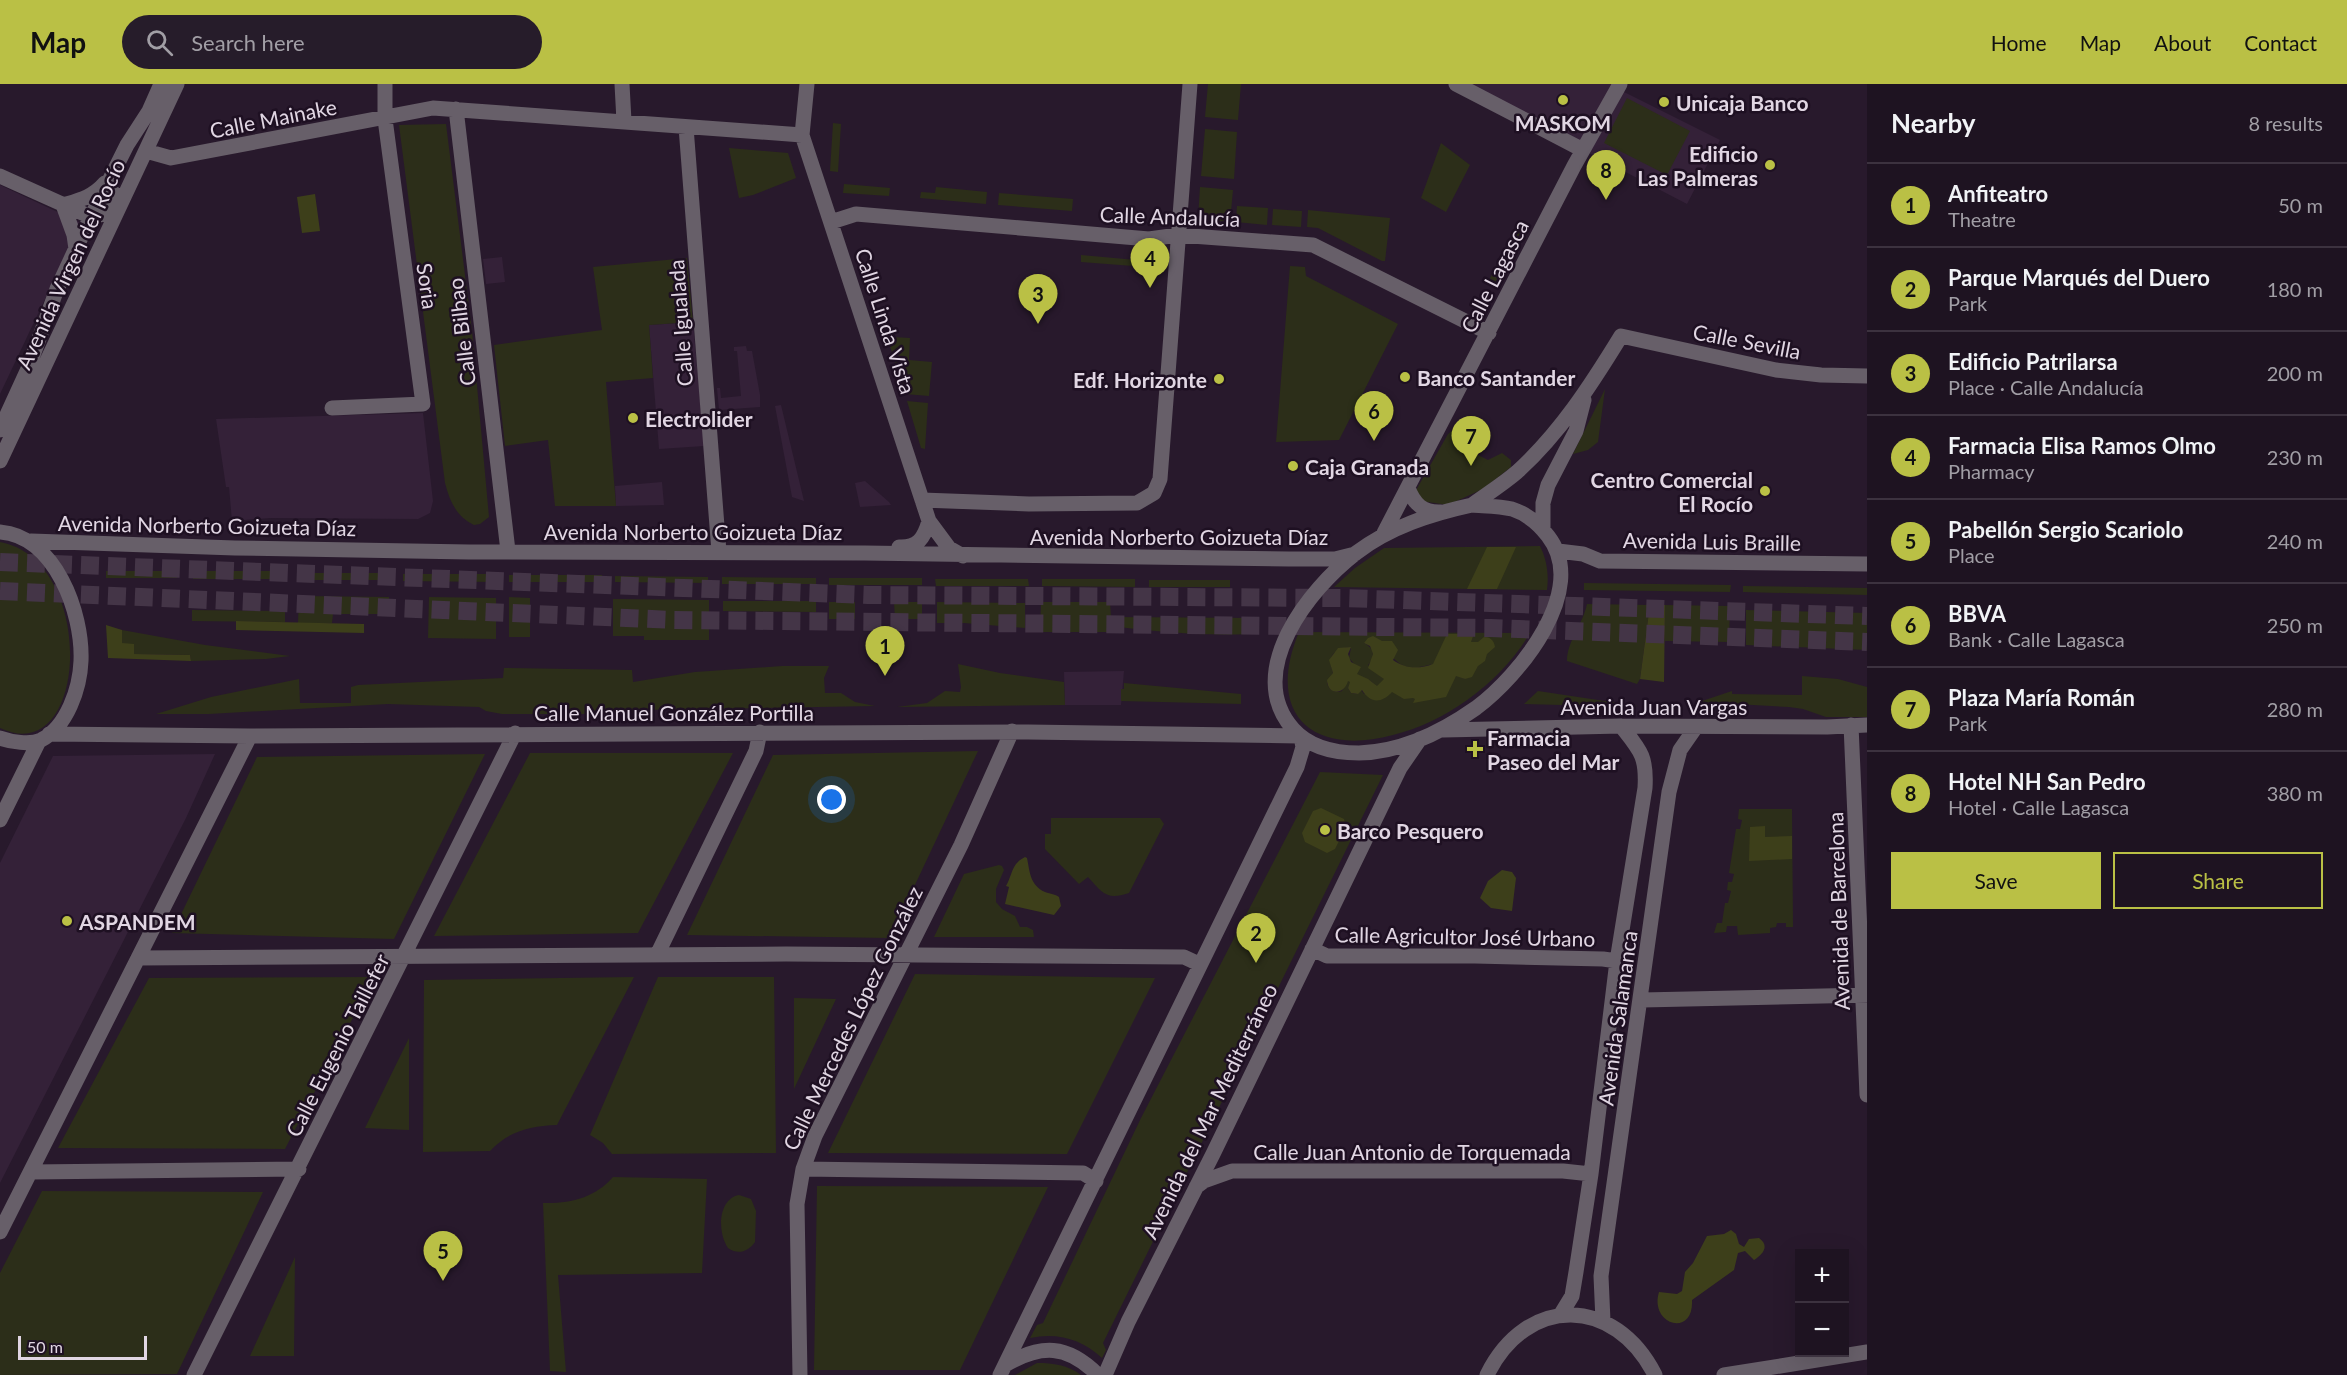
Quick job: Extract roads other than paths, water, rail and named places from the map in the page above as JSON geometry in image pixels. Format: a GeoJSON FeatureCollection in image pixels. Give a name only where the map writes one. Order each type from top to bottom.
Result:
{"type":"FeatureCollection","features":[{"type":"Feature","properties":{"kind":"street","name":"Avenida Virgen del Rocío"},"geometry":{"type":"LineString","coordinates":[[0,430],[28,369],[57,289],[111,177],[149,111],[161,84]]}},
{"type":"Feature","properties":{"kind":"street","name":"Avenida Virgen del Rocío"},"geometry":{"type":"LineString","coordinates":[[0,461],[177,84]]}},
{"type":"Feature","properties":{"kind":"street","name":"Soria"},"geometry":{"type":"LineString","coordinates":[[332,408],[423,404],[385,119],[385,84]]}},
{"type":"Feature","properties":{"kind":"street"},"geometry":{"type":"LineString","coordinates":[[622,84],[624,121]]}},
{"type":"Feature","properties":{"kind":"street"},"geometry":{"type":"LineString","coordinates":[[802,135],[807,84]]}},
{"type":"Feature","properties":{"kind":"street"},"geometry":{"type":"LineString","coordinates":[[922,500],[1029,504],[1137,503],[1154,493],[1160,479],[1190,84]]}},
{"type":"Feature","properties":{"kind":"street"},"geometry":{"type":"LineString","coordinates":[[1456,84],[1583,150]]}},
{"type":"Feature","properties":{"kind":"street","name":"Calle Lagasca"},"geometry":{"type":"LineString","coordinates":[[1384,533],[1583,150],[1620,84]]}},
{"type":"Feature","properties":{"kind":"street","name":"Calle Mainake"},"geometry":{"type":"LineString","coordinates":[[146,151],[171,158],[385,119],[425,109],[456,109],[802,135]]}},
{"type":"Feature","properties":{"kind":"street","name":"Calle Bilbao"},"geometry":{"type":"LineString","coordinates":[[456,109],[508,551]]}},
{"type":"Feature","properties":{"kind":"street","name":"Calle Igualada"},"geometry":{"type":"LineString","coordinates":[[686,127],[719,552]]}},
{"type":"Feature","properties":{"kind":"street","name":"Calle Linda Vista"},"geometry":{"type":"LineString","coordinates":[[802,135],[928,521],[949,548],[963,556]]}},
{"type":"Feature","properties":{"kind":"street"},"geometry":{"type":"LineString","coordinates":[[91,217],[101,216],[107,211],[132,163],[146,151]]}},
{"type":"Feature","properties":{"kind":"street"},"geometry":{"type":"LineString","coordinates":[[0,176],[91,217],[96,223],[98,231],[71,287],[61,317],[61,333]]}},
{"type":"Feature","properties":{"kind":"street"},"geometry":{"type":"LineString","coordinates":[[63,205],[85,199],[97,192],[111,177]]}},
{"type":"Feature","properties":{"kind":"street"},"geometry":{"type":"LineString","coordinates":[[63,205],[74,235],[76,249]]}},
{"type":"Feature","properties":{"kind":"street","name":"Calle Andalucía"},"geometry":{"type":"LineString","coordinates":[[831,222],[856,214],[1149,239],[1178,234],[1313,245],[1489,333]]}},
{"type":"Feature","properties":{"kind":"street","name":"Calle Sevilla"},"geometry":{"type":"LineString","coordinates":[[1586,394],[1621,336],[1776,370],[1821,375],[1867,376]]}},
{"type":"Feature","properties":{"kind":"street"},"geometry":{"type":"LineString","coordinates":[[1472,505],[1507,480],[1531,458],[1586,394]]}},
{"type":"Feature","properties":{"kind":"street"},"geometry":{"type":"LineString","coordinates":[[1544,530],[1543,503],[1548,485],[1576,431],[1586,394]]}},
{"type":"Feature","properties":{"kind":"street"},"geometry":{"type":"LineString","coordinates":[[1408,488],[1418,505],[1428,511],[1441,512]]}},
{"type":"Feature","properties":{"kind":"street"},"geometry":{"type":"LineString","coordinates":[[1472,505],[1512,509],[1526,515],[1544,530],[1558,551],[1560,572],[1554,609],[1535,646],[1503,684],[1477,707],[1440,730],[1420,739],[1369,752],[1349,753],[1326,750],[1300,736],[1287,722],[1279,707],[1275,686],[1276,665],[1285,639],[1307,602],[1354,554],[1384,533],[1441,512],[1472,505]]}},
{"type":"Feature","properties":{"kind":"street"},"geometry":{"type":"LineString","coordinates":[[865,553],[881,546],[912,546],[923,538],[928,521]]}},
{"type":"Feature","properties":{"kind":"street"},"geometry":{"type":"LineString","coordinates":[[0,820],[44,738],[60,722],[72,704],[81,661],[75,612],[64,584],[51,563],[31,541],[2,528]]}},
{"type":"Feature","properties":{"kind":"street","name":"Avenida Norberto Goizueta Díaz"},"geometry":{"type":"LineString","coordinates":[[31,541],[235,548],[865,553],[963,556],[1335,559],[1354,554]]}},
{"type":"Feature","properties":{"kind":"street","name":"Avenida Luis Braille"},"geometry":{"type":"LineString","coordinates":[[1558,551],[1583,554],[1600,561],[1867,564]]}},
{"type":"Feature","properties":{"kind":"street","name":"Avenida Juan Vargas"},"geometry":{"type":"LineString","coordinates":[[1440,730],[1621,726],[1827,727],[1859,725]]}},
{"type":"Feature","properties":{"kind":"street","name":"Avenida de Barcelona"},"geometry":{"type":"LineString","coordinates":[[1859,725],[1867,1095]]}},
{"type":"Feature","properties":{"kind":"street","name":"Avenida Salamanca"},"geometry":{"type":"LineString","coordinates":[[1562,1314],[1572,1296],[1574,1287],[1591,1174],[1617,961],[1646,767],[1641,751],[1621,726]]}},
{"type":"Feature","properties":{"kind":"street","name":"Avenida Salamanca"},"geometry":{"type":"LineString","coordinates":[[1603,1321],[1601,1276],[1673,772],[1680,750],[1696,727]]}},
{"type":"Feature","properties":{"kind":"street"},"geometry":{"type":"LineString","coordinates":[[657,955],[756,751],[759,732]]}},
{"type":"Feature","properties":{"kind":"street","name":"Calle Manuel González Portilla"},"geometry":{"type":"LineString","coordinates":[[0,738],[19,742],[44,738],[759,732],[1012,732],[1300,736]]}},
{"type":"Feature","properties":{"kind":"street","name":"Calle Mercedes López González"},"geometry":{"type":"LineString","coordinates":[[800,1375],[797,1204],[803,1168],[815,1136],[961,845],[1012,732]]}},
{"type":"Feature","properties":{"kind":"street","name":"Calle Eugenio Taillefer"},"geometry":{"type":"LineString","coordinates":[[194,1375],[515,733]]}},
{"type":"Feature","properties":{"kind":"street"},"geometry":{"type":"LineString","coordinates":[[0,1232],[250,736]]}},
{"type":"Feature","properties":{"kind":"street"},"geometry":{"type":"LineString","coordinates":[[1002,1370],[1297,767],[1303,747],[1300,736]]}},
{"type":"Feature","properties":{"kind":"street","name":"Avenida del Mar Mediterráneo"},"geometry":{"type":"LineString","coordinates":[[1105,1375],[1128,1322],[1213,1154],[1400,768],[1420,739]]}},
{"type":"Feature","properties":{"kind":"street","name":"Calle Agricultor José Urbano"},"geometry":{"type":"LineString","coordinates":[[1312,949],[1327,956],[1475,956],[1617,961]]}},
{"type":"Feature","properties":{"kind":"street"},"geometry":{"type":"LineString","coordinates":[[138,958],[904,955],[1184,957],[1199,964]]}},
{"type":"Feature","properties":{"kind":"street"},"geometry":{"type":"LineString","coordinates":[[1642,1000],[1864,995]]}},
{"type":"Feature","properties":{"kind":"street","name":"Calle Juan Antonio de Torquemada"},"geometry":{"type":"LineString","coordinates":[[1213,1154],[1232,1171]]}},
{"type":"Feature","properties":{"kind":"street"},"geometry":{"type":"LineString","coordinates":[[31,1172],[298,1168]]}},
{"type":"Feature","properties":{"kind":"street"},"geometry":{"type":"LineString","coordinates":[[803,1168],[1083,1173],[1096,1181]]}},
{"type":"Feature","properties":{"kind":"street","name":"Calle Juan Antonio de Torquemada"},"geometry":{"type":"LineString","coordinates":[[1196,1188],[1204,1181],[1232,1171],[1563,1171],[1591,1174]]}},
{"type":"Feature","properties":{"kind":"street"},"geometry":{"type":"LineString","coordinates":[[1487,1375],[1505,1347],[1519,1332],[1549,1317],[1562,1314],[1583,1315],[1603,1321],[1636,1346],[1646,1357],[1655,1375]]}},
{"type":"Feature","properties":{"kind":"street"},"geometry":{"type":"LineString","coordinates":[[1002,1370],[1028,1353],[1054,1350],[1078,1358],[1098,1375]]}},
{"type":"Feature","properties":{"kind":"street"},"geometry":{"type":"LineString","coordinates":[[1724,1375],[1867,1352]]}},
{"type":"Feature","properties":{"kind":"tunnel"},"geometry":{"type":"LineString","coordinates":[[0,562],[868,595],[1342,598],[1867,616]]}},
{"type":"Feature","properties":{"kind":"tunnel"},"geometry":{"type":"LineString","coordinates":[[0,591],[674,620],[1491,628],[1867,642]]}},
{"type":"Feature","properties":{"kind":"place","name":"MASKOM"},"geometry":{"type":"Point","coordinates":[1563,100]}},
{"type":"Feature","properties":{"kind":"place","name":"Unicaja Banco"},"geometry":{"type":"Point","coordinates":[1664,102]}},
{"type":"Feature","properties":{"kind":"place","name":"Edificio Las Palmeras"},"geometry":{"type":"Point","coordinates":[1770,165]}},
{"type":"Feature","properties":{"kind":"place","name":"Hotel NH San Pedro"},"geometry":{"type":"Point","coordinates":[1606,200]}},
{"type":"Feature","properties":{"kind":"place","name":"Farmacia Elisa Ramos Olmo"},"geometry":{"type":"Point","coordinates":[1150,288]}},
{"type":"Feature","properties":{"kind":"place","name":"Edificio Patrilarsa"},"geometry":{"type":"Point","coordinates":[1038,324]}},
{"type":"Feature","properties":{"kind":"place","name":"Banco Santander"},"geometry":{"type":"Point","coordinates":[1405,377]}},
{"type":"Feature","properties":{"kind":"place","name":"Edf. Horizonte"},"geometry":{"type":"Point","coordinates":[1219,379]}},
{"type":"Feature","properties":{"kind":"place","name":"Electrolider"},"geometry":{"type":"Point","coordinates":[633,418]}},
{"type":"Feature","properties":{"kind":"place","name":"BBVA"},"geometry":{"type":"Point","coordinates":[1374,441]}},
{"type":"Feature","properties":{"kind":"place","name":"Caja Granada"},"geometry":{"type":"Point","coordinates":[1293,466]}},
{"type":"Feature","properties":{"kind":"place","name":"Plaza María Román"},"geometry":{"type":"Point","coordinates":[1471,466]}},
{"type":"Feature","properties":{"kind":"place","name":"Centro Comercial El Rocío"},"geometry":{"type":"Point","coordinates":[1765,491]}},
{"type":"Feature","properties":{"kind":"place","name":"Anfiteatro"},"geometry":{"type":"Point","coordinates":[885,676]}},
{"type":"Feature","properties":{"kind":"place","name":"Farmacia Paseo del Mar"},"geometry":{"type":"Point","coordinates":[1475,749]}},
{"type":"Feature","properties":{"kind":"place","name":"Barco Pesquero"},"geometry":{"type":"Point","coordinates":[1325,830]}},
{"type":"Feature","properties":{"kind":"place","name":"ASPANDEM"},"geometry":{"type":"Point","coordinates":[67,921]}},
{"type":"Feature","properties":{"kind":"place","name":"Parque Marqués del Duero"},"geometry":{"type":"Point","coordinates":[1256,963]}},
{"type":"Feature","properties":{"kind":"place","name":"Pabellón Sergio Scariolo"},"geometry":{"type":"Point","coordinates":[443,1281]}}]}
